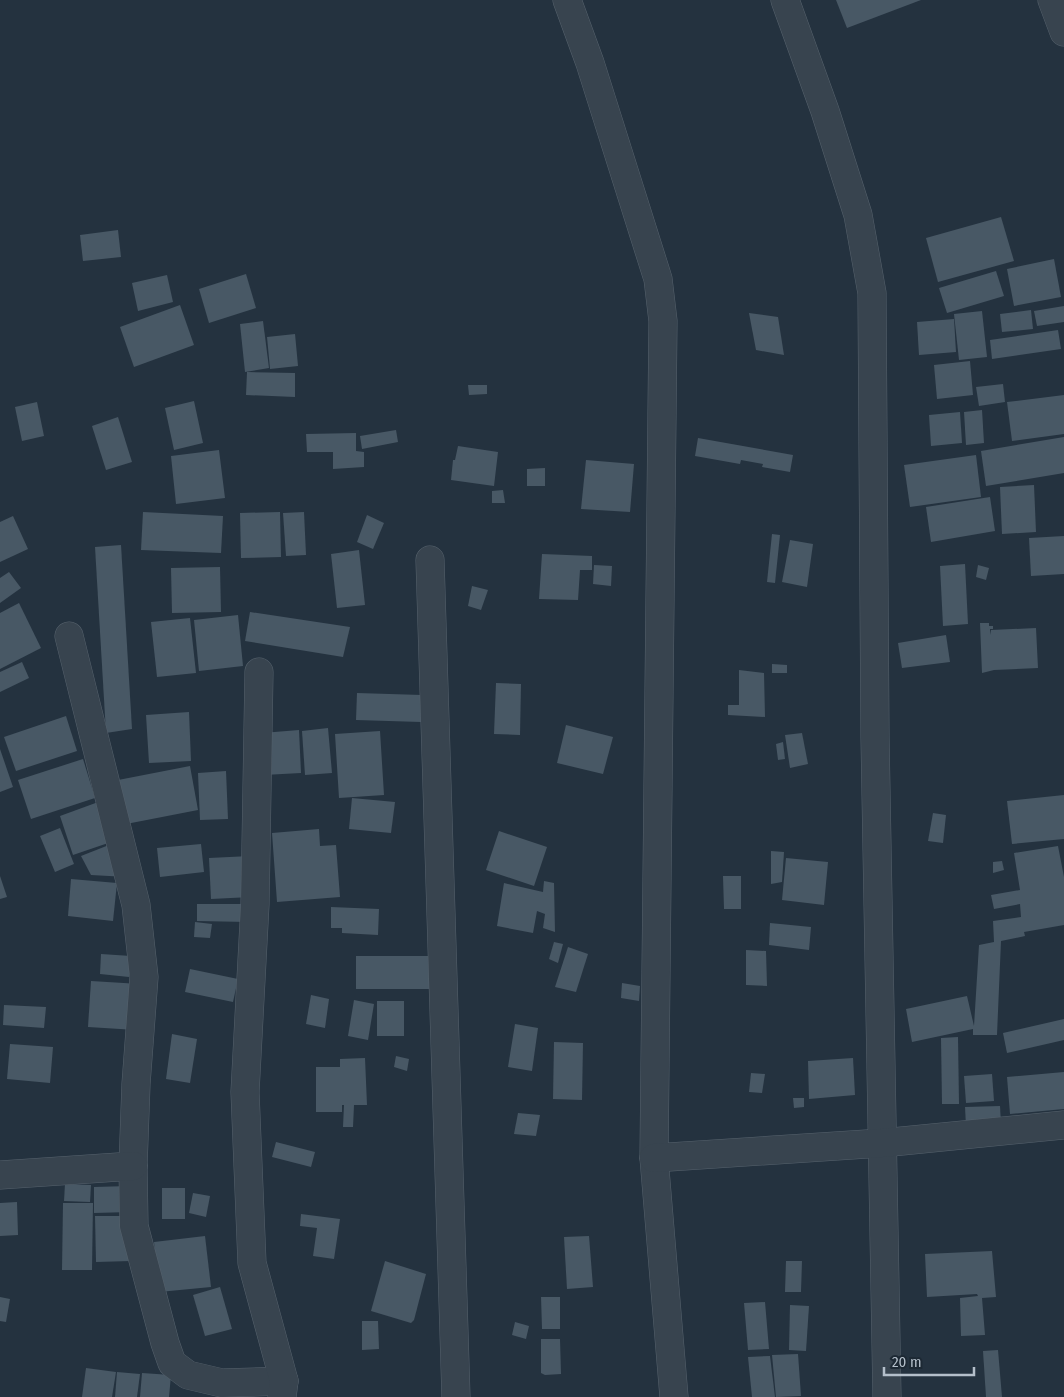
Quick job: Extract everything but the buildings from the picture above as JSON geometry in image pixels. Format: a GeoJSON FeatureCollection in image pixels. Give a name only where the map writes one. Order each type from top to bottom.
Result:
{"type":"FeatureCollection","features":[{"type":"Feature","properties":{"kind":"street"},"geometry":{"type":"LineString","coordinates":[[568,0],[590,63],[658,279],[663,321],[654,1158],[674,1397]]}},
{"type":"Feature","properties":{"kind":"street"},"geometry":{"type":"LineString","coordinates":[[785,0],[825,111],[858,215],[872,293],[874,727],[887,1397]]}},
{"type":"Feature","properties":{"kind":"street"},"geometry":{"type":"LineString","coordinates":[[1052,0],[1064,32]]}},
{"type":"Feature","properties":{"kind":"street"},"geometry":{"type":"LineString","coordinates":[[430,560],[456,1397]]}},
{"type":"Feature","properties":{"kind":"street"},"geometry":{"type":"LineString","coordinates":[[69,636],[136,905],[144,977],[133,1166],[134,1226],[165,1344],[172,1364],[188,1375],[222,1382],[283,1389],[252,1263],[245,1092],[255,904],[259,672]]}},
{"type":"Feature","properties":{"kind":"street"},"geometry":{"type":"LineString","coordinates":[[654,1158],[882,1143],[1064,1125]]}},
{"type":"Feature","properties":{"kind":"street"},"geometry":{"type":"LineString","coordinates":[[0,1175],[133,1166]]}}]}
